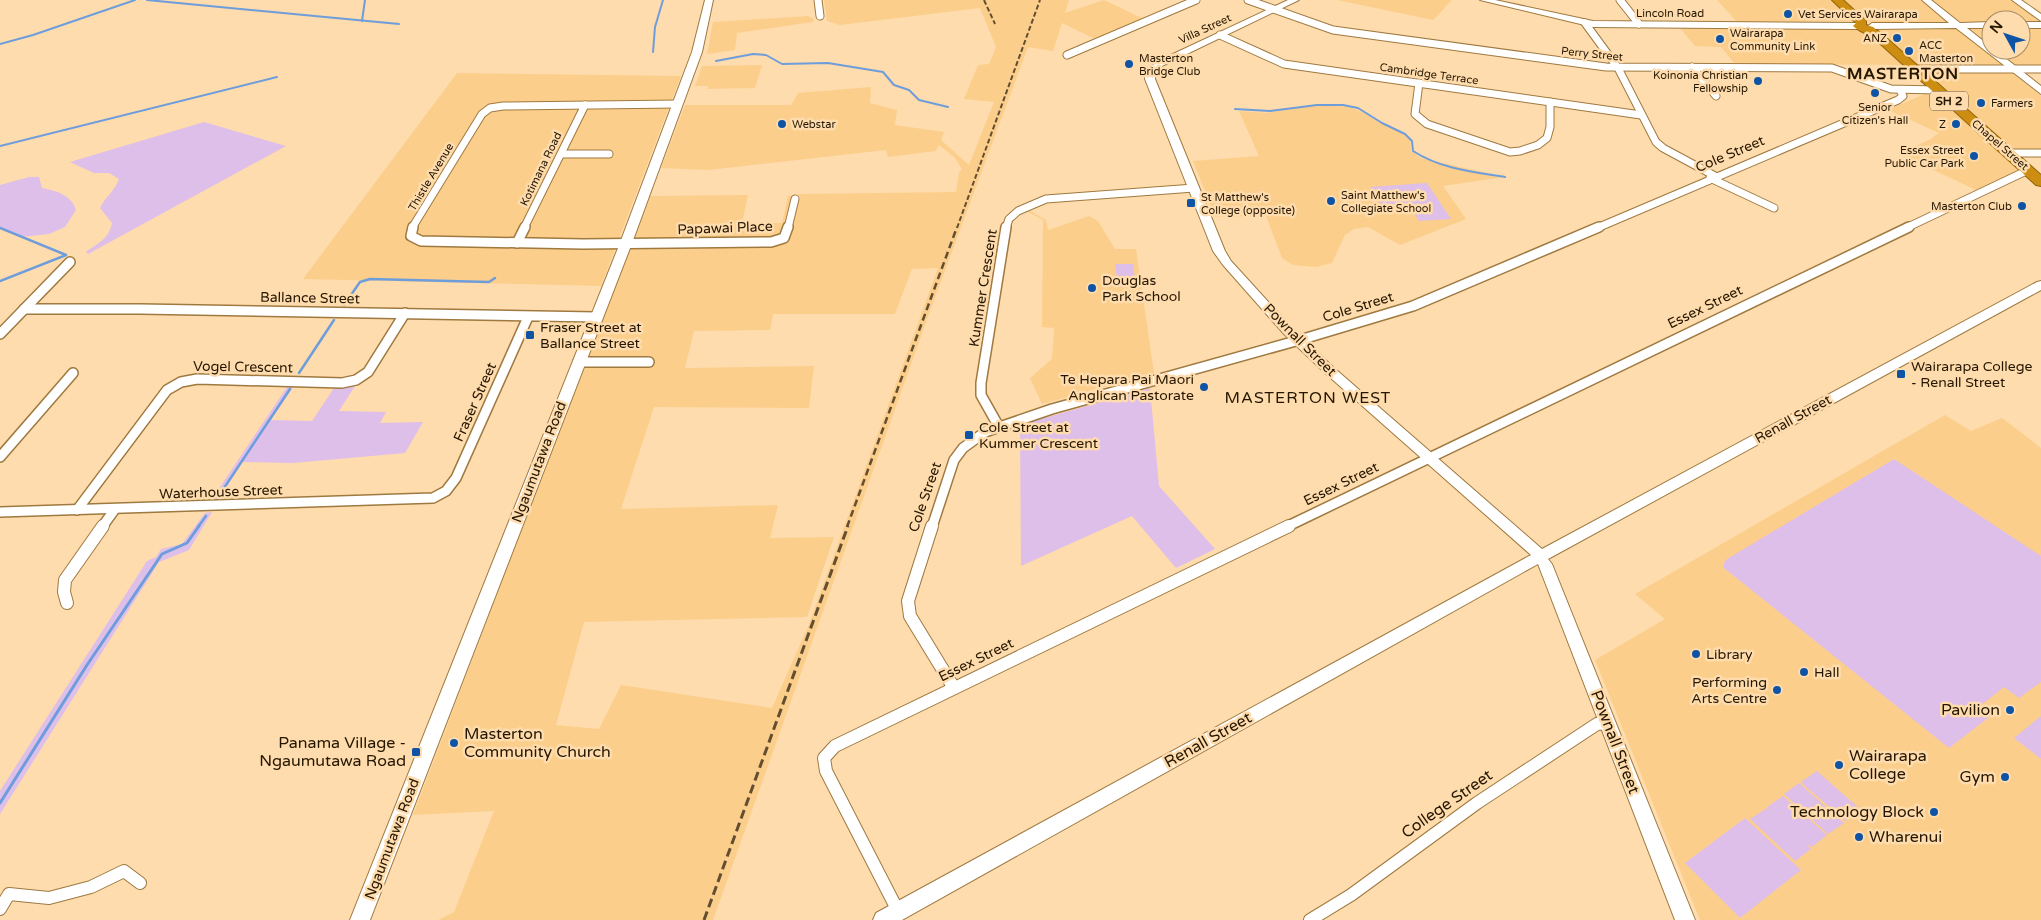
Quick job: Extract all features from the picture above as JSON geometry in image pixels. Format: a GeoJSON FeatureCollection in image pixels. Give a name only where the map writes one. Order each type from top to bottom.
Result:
{"type":"FeatureCollection","features":[{"type":"Feature","properties":{"kind":"highway","name":"Chapel Street"},"geometry":{"type":"LineString","coordinates":[[1837,0],[2041,182]]}},
{"type":"Feature","properties":{"kind":"street","name":"Ngaumutawa Road"},"geometry":{"type":"LineString","coordinates":[[360,920],[626,244],[698,52],[709,0]]}},
{"type":"Feature","properties":{"kind":"street"},"geometry":{"type":"LineString","coordinates":[[818,0],[820,16]]}},
{"type":"Feature","properties":{"kind":"street"},"geometry":{"type":"LineString","coordinates":[[1067,55],[1196,0]]}},
{"type":"Feature","properties":{"kind":"street","name":"Perry Street"},"geometry":{"type":"LineString","coordinates":[[1248,0],[1274,10],[1344,31],[1618,68],[1835,68],[1881,86],[1900,90],[1937,90]]}},
{"type":"Feature","properties":{"kind":"street","name":"Villa Street"},"geometry":{"type":"LineString","coordinates":[[1153,68],[1295,0]]}},
{"type":"Feature","properties":{"kind":"street","name":"Lincoln Road"},"geometry":{"type":"LineString","coordinates":[[1484,0],[1585,23],[1981,25]]}},
{"type":"Feature","properties":{"kind":"street"},"geometry":{"type":"LineString","coordinates":[[1620,0],[1639,24]]}},
{"type":"Feature","properties":{"kind":"street"},"geometry":{"type":"LineString","coordinates":[[1926,0],[2041,91]]}},
{"type":"Feature","properties":{"kind":"street"},"geometry":{"type":"LineString","coordinates":[[2016,0],[2041,18]]}},
{"type":"Feature","properties":{"kind":"street"},"geometry":{"type":"LineString","coordinates":[[1585,23],[1618,68],[1656,142],[1712,177],[1774,208]]}},
{"type":"Feature","properties":{"kind":"street","name":"Cambridge Terrace"},"geometry":{"type":"LineString","coordinates":[[1220,35],[1284,64],[1641,115]]}},
{"type":"Feature","properties":{"kind":"street"},"geometry":{"type":"LineString","coordinates":[[1692,67],[1716,96]]}},
{"type":"Feature","properties":{"kind":"street","name":"Pownall Street"},"geometry":{"type":"LineString","coordinates":[[1153,68],[1150,73],[1150,79],[1223,257],[1297,340],[1540,557],[1685,920]]}},
{"type":"Feature","properties":{"kind":"street"},"geometry":{"type":"LineString","coordinates":[[1914,69],[2041,69]]}},
{"type":"Feature","properties":{"kind":"street"},"geometry":{"type":"LineString","coordinates":[[1419,83],[1415,114],[1418,119],[1427,124],[1510,152],[1520,152],[1545,140],[1549,136],[1550,102]]}},
{"type":"Feature","properties":{"kind":"street","name":"Cole Street"},"geometry":{"type":"LineString","coordinates":[[954,688],[910,616],[909,594],[954,460],[963,448],[974,439],[999,426],[1052,409],[1413,306],[1447,293],[1712,177],[1898,100],[1903,96],[1900,90]]}},
{"type":"Feature","properties":{"kind":"street","name":"Thistle Avenue"},"geometry":{"type":"LineString","coordinates":[[626,244],[421,241],[413,238],[410,233],[484,112],[494,107],[678,104]]}},
{"type":"Feature","properties":{"kind":"street","name":"Kotimana Road"},"geometry":{"type":"LineString","coordinates":[[517,243],[585,105]]}},
{"type":"Feature","properties":{"kind":"street"},"geometry":{"type":"LineString","coordinates":[[2009,153],[2041,153]]}},
{"type":"Feature","properties":{"kind":"street"},"geometry":{"type":"LineString","coordinates":[[562,154],[609,154]]}},
{"type":"Feature","properties":{"kind":"street","name":"Essex Street"},"geometry":{"type":"LineString","coordinates":[[890,916],[826,772],[824,758],[835,746],[1747,304],[2024,172],[2030,172]]}},
{"type":"Feature","properties":{"kind":"street","name":"Kummer Crescent"},"geometry":{"type":"LineString","coordinates":[[999,426],[981,395],[981,383],[1004,232],[1009,219],[1022,208],[1046,199],[1194,188]]}},
{"type":"Feature","properties":{"kind":"street","name":"Papawai Place"},"geometry":{"type":"LineString","coordinates":[[626,244],[779,241],[787,233],[795,199]]}},
{"type":"Feature","properties":{"kind":"street"},"geometry":{"type":"LineString","coordinates":[[0,334],[70,262]]}},
{"type":"Feature","properties":{"kind":"street","name":"Renall Street"},"geometry":{"type":"LineString","coordinates":[[890,916],[1540,557],[2041,285]]}},
{"type":"Feature","properties":{"kind":"street","name":"Ballance Street"},"geometry":{"type":"LineString","coordinates":[[24,309],[596,317]]}},
{"type":"Feature","properties":{"kind":"street","name":"Vogel Crescent"},"geometry":{"type":"LineString","coordinates":[[77,510],[167,390],[174,384],[184,380],[197,379],[342,384],[354,382],[368,372],[405,313]]}},
{"type":"Feature","properties":{"kind":"street","name":"Fraser Street"},"geometry":{"type":"LineString","coordinates":[[442,495],[450,488],[456,478],[528,316]]}},
{"type":"Feature","properties":{"kind":"street"},"geometry":{"type":"LineString","coordinates":[[578,362],[649,362]]}},
{"type":"Feature","properties":{"kind":"street"},"geometry":{"type":"LineString","coordinates":[[0,457],[73,373]]}},
{"type":"Feature","properties":{"kind":"street","name":"Waterhouse Street"},"geometry":{"type":"LineString","coordinates":[[0,512],[422,499],[442,495]]}},
{"type":"Feature","properties":{"kind":"street"},"geometry":{"type":"LineString","coordinates":[[67,603],[64,592],[66,580],[115,509]]}},
{"type":"Feature","properties":{"kind":"street","name":"College Street"},"geometry":{"type":"LineString","coordinates":[[1310,920],[1351,895],[1477,803],[1596,725],[1607,723]]}},
{"type":"Feature","properties":{"kind":"street"},"geometry":{"type":"LineString","coordinates":[[0,909],[8,894],[49,898],[91,887],[124,871],[140,883]]}},
{"type":"Feature","properties":{"kind":"shaded area"},"geometry":{"type":"Polygon","coordinates":[[[824,0],[1069,0],[1065,13],[1104,0],[1144,19],[1095,39],[1062,23],[1053,51],[1028,47],[930,311],[713,920],[438,920],[454,912],[494,811],[413,815],[649,196],[748,195],[742,223],[782,223],[788,196],[800,194],[956,192],[959,172],[962,169],[955,158],[939,145],[936,151],[888,157],[886,150],[708,170],[661,168],[685,105],[791,105],[798,93],[871,87],[870,103],[897,110],[895,125],[944,132],[941,140],[969,165],[994,102],[964,99],[978,65],[989,64],[996,47],[980,8],[840,25],[827,21],[824,0]],[[938,268],[912,269],[895,314],[773,314],[770,330],[694,331],[685,368],[814,366],[809,408],[654,407],[621,509],[778,505],[770,538],[834,537],[807,617],[584,622],[556,725],[599,729],[621,685],[772,708],[808,627],[938,268]]]}},
{"type":"Feature","properties":{"kind":"shaded area"},"geometry":{"type":"Polygon","coordinates":[[[1337,0],[1452,0],[1433,20],[1337,0]]]}},
{"type":"Feature","properties":{"kind":"shaded area"},"geometry":{"type":"Polygon","coordinates":[[[1717,0],[1831,0],[1855,21],[1737,22],[1717,0]]]}},
{"type":"Feature","properties":{"kind":"shaded area"},"geometry":{"type":"Polygon","coordinates":[[[1843,0],[1923,0],[1950,24],[1872,22],[1866,20],[1843,0]]]}},
{"type":"Feature","properties":{"kind":"shaded area"},"geometry":{"type":"Polygon","coordinates":[[[1931,0],[2012,0],[2026,10],[1981,10],[1981,23],[1962,23],[1931,0]]]}},
{"type":"Feature","properties":{"kind":"shaded area"},"geometry":{"type":"Polygon","coordinates":[[[2031,13],[2041,20],[2041,23],[2031,23],[2031,13]]]}},
{"type":"Feature","properties":{"kind":"shaded area"},"geometry":{"type":"Polygon","coordinates":[[[808,16],[814,19],[813,22],[737,33],[735,50],[707,54],[713,22],[808,16]]]}},
{"type":"Feature","properties":{"kind":"shaded area"},"geometry":{"type":"Polygon","coordinates":[[[1679,27],[1858,28],[1868,32],[1905,65],[1735,64],[1721,47],[1695,46],[1679,27]]]}},
{"type":"Feature","properties":{"kind":"shaded area"},"geometry":{"type":"Polygon","coordinates":[[[1981,27],[1981,40],[1966,28],[1981,27]]]}},
{"type":"Feature","properties":{"kind":"shaded area"},"geometry":{"type":"Polygon","coordinates":[[[2031,27],[2041,27],[2041,67],[2014,66],[2006,60],[2031,60],[2031,27]]]}},
{"type":"Feature","properties":{"kind":"shaded area"},"geometry":{"type":"Polygon","coordinates":[[[1876,28],[1956,28],[1981,47],[1981,60],[1997,60],[2005,66],[1915,65],[1876,28]]]}},
{"type":"Feature","properties":{"kind":"shaded area"},"geometry":{"type":"Polygon","coordinates":[[[762,65],[755,88],[707,89],[708,86],[695,86],[702,66],[762,65]]]}},
{"type":"Feature","properties":{"kind":"shaded area"},"geometry":{"type":"Polygon","coordinates":[[[1923,71],[2011,72],[2041,96],[2041,150],[2010,150],[1923,71]]]}},
{"type":"Feature","properties":{"kind":"shaded area"},"geometry":{"type":"Polygon","coordinates":[[[457,73],[681,76],[601,286],[303,279],[457,73]]]}},
{"type":"Feature","properties":{"kind":"shaded area"},"geometry":{"type":"Polygon","coordinates":[[[1929,92],[1934,92],[2023,170],[1976,190],[1899,154],[1933,138],[1939,133],[1888,110],[1929,92]]]}},
{"type":"Feature","properties":{"kind":"shaded area","name":"Saint Matthew's Collegiate School"},"geometry":{"type":"Polygon","coordinates":[[[1317,104],[1348,107],[1360,111],[1380,123],[1406,134],[1410,140],[1411,151],[1421,158],[1504,177],[1443,186],[1466,219],[1400,245],[1368,227],[1354,229],[1345,235],[1332,263],[1316,267],[1293,265],[1282,258],[1266,216],[1215,217],[1193,161],[1259,156],[1239,111],[1267,113],[1317,104]]]}},
{"type":"Feature","properties":{"kind":"shaded area"},"geometry":{"type":"Polygon","coordinates":[[[204,122],[286,146],[88,254],[86,252],[102,240],[111,228],[112,223],[100,208],[119,179],[109,173],[94,173],[70,162],[204,122]]]}},
{"type":"Feature","properties":{"kind":"shaded area"},"geometry":{"type":"Polygon","coordinates":[[[29,177],[39,177],[42,188],[58,192],[71,200],[76,210],[65,227],[49,234],[21,237],[0,228],[0,185],[29,177]]]}},
{"type":"Feature","properties":{"kind":"shaded area"},"geometry":{"type":"Polygon","coordinates":[[[1427,183],[1451,219],[1419,221],[1408,203],[1381,205],[1370,187],[1427,183]]]}},
{"type":"Feature","properties":{"kind":"shaded area","name":"Douglas Park School"},"geometry":{"type":"Polygon","coordinates":[[[1030,211],[1046,220],[1048,230],[1089,216],[1098,221],[1115,249],[1136,249],[1154,373],[1042,404],[1030,378],[1052,359],[1054,328],[1042,327],[1043,220],[1028,212],[1030,211]]]}},
{"type":"Feature","properties":{"kind":"shaded area"},"geometry":{"type":"Polygon","coordinates":[[[1115,264],[1133,264],[1136,287],[1118,287],[1115,264]]]}},
{"type":"Feature","properties":{"kind":"shaded area"},"geometry":{"type":"Polygon","coordinates":[[[355,386],[339,411],[386,412],[380,423],[423,422],[405,453],[293,463],[242,462],[219,499],[212,499],[287,387],[293,387],[271,420],[312,421],[334,388],[355,386]]]}},
{"type":"Feature","properties":{"kind":"shaded area"},"geometry":{"type":"Polygon","coordinates":[[[1150,388],[1159,486],[1215,549],[1176,568],[1132,516],[1021,566],[1020,425],[1150,388]]]}},
{"type":"Feature","properties":{"kind":"shaded area","name":"Wairarapa College"},"geometry":{"type":"Polygon","coordinates":[[[1945,415],[1971,431],[2002,418],[2041,448],[2041,920],[1700,920],[1595,660],[1665,619],[1635,594],[1945,415]]]}},
{"type":"Feature","properties":{"kind":"shaded area"},"geometry":{"type":"Polygon","coordinates":[[[1894,459],[2041,556],[2041,682],[2019,698],[2004,687],[1980,706],[1992,715],[1949,748],[1724,568],[1724,563],[1727,559],[1894,459]]]}},
{"type":"Feature","properties":{"kind":"shaded area"},"geometry":{"type":"Polygon","coordinates":[[[212,512],[189,550],[159,562],[0,814],[0,791],[147,561],[156,557],[161,549],[182,544],[205,513],[212,512]]]}},
{"type":"Feature","properties":{"kind":"shaded area"},"geometry":{"type":"Polygon","coordinates":[[[2041,716],[2041,759],[2014,738],[2041,716]]]}},
{"type":"Feature","properties":{"kind":"shaded area"},"geometry":{"type":"Polygon","coordinates":[[[1817,771],[1861,810],[1846,821],[1801,782],[1817,771]]]}},
{"type":"Feature","properties":{"kind":"shaded area"},"geometry":{"type":"Polygon","coordinates":[[[1799,783],[1844,823],[1828,834],[1784,794],[1799,783]]]}},
{"type":"Feature","properties":{"kind":"shaded area"},"geometry":{"type":"Polygon","coordinates":[[[1783,796],[1827,835],[1812,847],[1806,844],[1811,849],[1795,861],[1750,819],[1767,808],[1772,812],[1767,807],[1783,796]]]}},
{"type":"Feature","properties":{"kind":"shaded area"},"geometry":{"type":"Polygon","coordinates":[[[1745,818],[1801,870],[1740,918],[1685,863],[1745,818]]]}},
{"type":"Feature","properties":{"kind":"waterway"},"geometry":{"type":"LineString","coordinates":[[0,44],[33,35],[135,0]]}},
{"type":"Feature","properties":{"kind":"waterway"},"geometry":{"type":"LineString","coordinates":[[147,0],[362,20]]}},
{"type":"Feature","properties":{"kind":"waterway"},"geometry":{"type":"LineString","coordinates":[[362,20],[365,0]]}},
{"type":"Feature","properties":{"kind":"waterway"},"geometry":{"type":"LineString","coordinates":[[653,52],[655,27],[663,0]]}},
{"type":"Feature","properties":{"kind":"waterway"},"geometry":{"type":"LineString","coordinates":[[362,20],[399,24]]}},
{"type":"Feature","properties":{"kind":"waterway"},"geometry":{"type":"LineString","coordinates":[[716,61],[753,54],[766,55],[782,64],[828,63],[883,72],[894,85],[909,90],[919,100],[948,107]]}},
{"type":"Feature","properties":{"kind":"waterway"},"geometry":{"type":"LineString","coordinates":[[0,146],[277,77]]}},
{"type":"Feature","properties":{"kind":"waterway"},"geometry":{"type":"LineString","coordinates":[[1235,109],[1270,111],[1317,105],[1343,105],[1358,108],[1382,123],[1405,134],[1412,141],[1413,151],[1424,157],[1458,169],[1505,177]]}},
{"type":"Feature","properties":{"kind":"waterway"},"geometry":{"type":"LineString","coordinates":[[0,228],[66,255],[0,281]]}},
{"type":"Feature","properties":{"kind":"waterway"},"geometry":{"type":"LineString","coordinates":[[344,305],[360,282],[370,279],[489,282],[495,278]]}},
{"type":"Feature","properties":{"kind":"waterway"},"geometry":{"type":"LineString","coordinates":[[299,373],[334,320]]}},
{"type":"Feature","properties":{"kind":"waterway"},"geometry":{"type":"LineString","coordinates":[[218,497],[290,389]]}},
{"type":"Feature","properties":{"kind":"waterway"},"geometry":{"type":"LineString","coordinates":[[198,527],[206,516]]}},
{"type":"Feature","properties":{"kind":"waterway"},"geometry":{"type":"LineString","coordinates":[[0,803],[87,665],[162,554],[187,543],[199,526]]}},
{"type":"Feature","properties":{"kind":"railway"},"geometry":{"type":"LineString","coordinates":[[984,0],[995,24]]}},
{"type":"Feature","properties":{"kind":"railway"},"geometry":{"type":"LineString","coordinates":[[957,228],[1040,0]]}},
{"type":"Feature","properties":{"kind":"railway"},"geometry":{"type":"LineString","coordinates":[[847,527],[957,227]]}},
{"type":"Feature","properties":{"kind":"railway"},"geometry":{"type":"LineString","coordinates":[[704,920],[848,526]]}},
{"type":"Feature","properties":{"kind":"place","name":"Vet Services Wairarapa"},"geometry":{"type":"Point","coordinates":[1788,14]}},
{"type":"Feature","properties":{"kind":"place","name":"ANZ"},"geometry":{"type":"Point","coordinates":[1897,38]}},
{"type":"Feature","properties":{"kind":"place","name":"Wairarapa Community Link"},"geometry":{"type":"Point","coordinates":[1720,39]}},
{"type":"Feature","properties":{"kind":"place","name":"ACC Masterton"},"geometry":{"type":"Point","coordinates":[1909,51]}},
{"type":"Feature","properties":{"kind":"place","name":"Masterton Bridge Club"},"geometry":{"type":"Point","coordinates":[1129,64]}},
{"type":"Feature","properties":{"kind":"place","name":"Koinonia Christian Fellowship"},"geometry":{"type":"Point","coordinates":[1758,81]}},
{"type":"Feature","properties":{"kind":"place","name":"Senior Citizen's Hall"},"geometry":{"type":"Point","coordinates":[1875,93]}},
{"type":"Feature","properties":{"kind":"place","name":"Farmers"},"geometry":{"type":"Point","coordinates":[1981,103]}},
{"type":"Feature","properties":{"kind":"place","name":"Webstar"},"geometry":{"type":"Point","coordinates":[782,124]}},
{"type":"Feature","properties":{"kind":"place","name":"Z"},"geometry":{"type":"Point","coordinates":[1956,124]}},
{"type":"Feature","properties":{"kind":"place","name":"Essex Street Public Car Park"},"geometry":{"type":"Point","coordinates":[1974,156]}},
{"type":"Feature","properties":{"kind":"place","name":"Saint Matthew's Collegiate School"},"geometry":{"type":"Point","coordinates":[1331,201]}},
{"type":"Feature","properties":{"kind":"place","name":"St Matthew's College (opposite)"},"geometry":{"type":"Point","coordinates":[1191,203]}},
{"type":"Feature","properties":{"kind":"place","name":"Masterton Club"},"geometry":{"type":"Point","coordinates":[2022,206]}},
{"type":"Feature","properties":{"kind":"place","name":"Douglas Park School"},"geometry":{"type":"Point","coordinates":[1092,288]}},
{"type":"Feature","properties":{"kind":"place","name":"Fraser Street at Ballance Street"},"geometry":{"type":"Point","coordinates":[530,335]}},
{"type":"Feature","properties":{"kind":"place","name":"Wairarapa College - Renall Street"},"geometry":{"type":"Point","coordinates":[1901,374]}},
{"type":"Feature","properties":{"kind":"place","name":"Te Hepara Pai Maori Anglican Pastorate"},"geometry":{"type":"Point","coordinates":[1204,387]}},
{"type":"Feature","properties":{"kind":"place","name":"Cole Street at Kummer Crescent"},"geometry":{"type":"Point","coordinates":[969,435]}},
{"type":"Feature","properties":{"kind":"place","name":"Library"},"geometry":{"type":"Point","coordinates":[1696,654]}},
{"type":"Feature","properties":{"kind":"place","name":"Hall"},"geometry":{"type":"Point","coordinates":[1804,672]}},
{"type":"Feature","properties":{"kind":"place","name":"Performing Arts Centre"},"geometry":{"type":"Point","coordinates":[1777,690]}},
{"type":"Feature","properties":{"kind":"place","name":"Pavilion"},"geometry":{"type":"Point","coordinates":[2010,710]}},
{"type":"Feature","properties":{"kind":"place","name":"Masterton Community Church"},"geometry":{"type":"Point","coordinates":[454,743]}},
{"type":"Feature","properties":{"kind":"place","name":"Panama Village - Ngaumutawa Road"},"geometry":{"type":"Point","coordinates":[416,752]}},
{"type":"Feature","properties":{"kind":"place","name":"Wairarapa College"},"geometry":{"type":"Point","coordinates":[1839,765]}},
{"type":"Feature","properties":{"kind":"place","name":"Gym"},"geometry":{"type":"Point","coordinates":[2005,777]}},
{"type":"Feature","properties":{"kind":"place","name":"Technology Block"},"geometry":{"type":"Point","coordinates":[1934,812]}},
{"type":"Feature","properties":{"kind":"place","name":"Wharenui"},"geometry":{"type":"Point","coordinates":[1859,837]}},
{"type":"Feature","properties":{"kind":"district","name":"MASTERTON"},"geometry":{"type":"Point","coordinates":[1903,74]}},
{"type":"Feature","properties":{"kind":"district","name":"MASTERTON WEST"},"geometry":{"type":"Point","coordinates":[1308,398]}}]}
